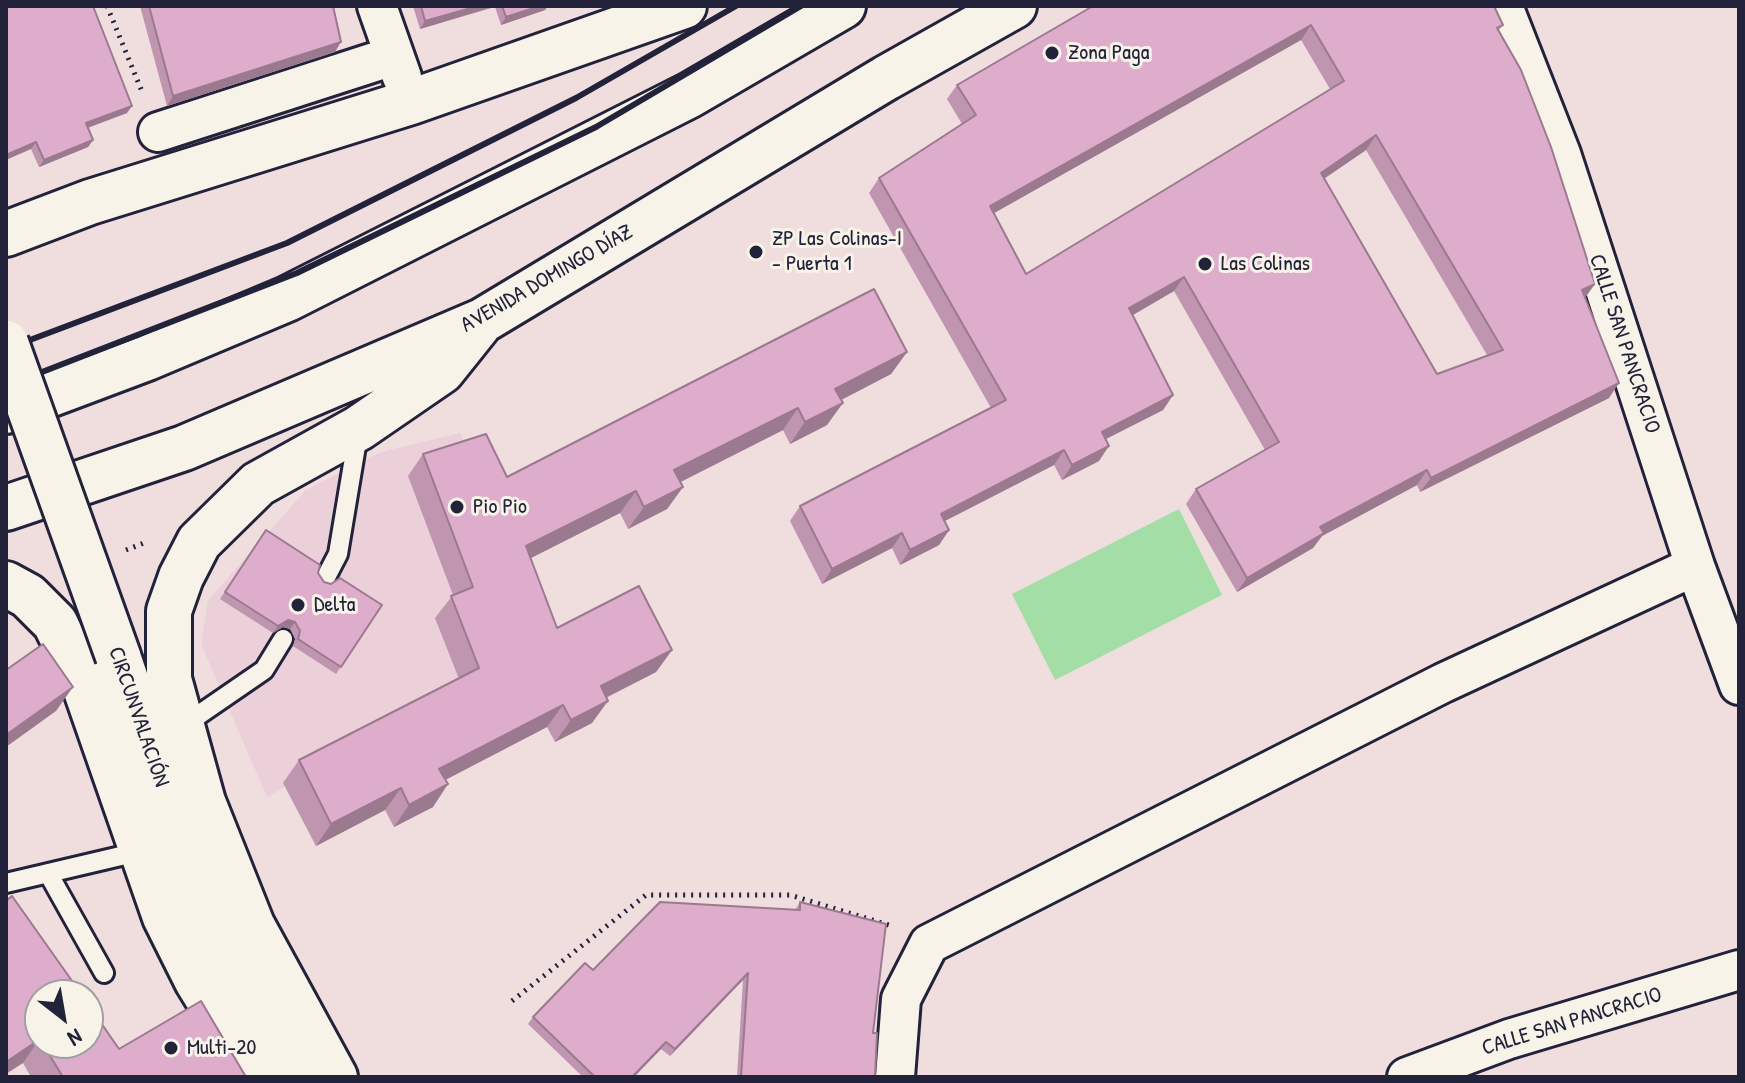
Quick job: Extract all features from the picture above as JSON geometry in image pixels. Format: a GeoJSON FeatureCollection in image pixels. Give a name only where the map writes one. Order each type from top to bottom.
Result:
{"type":"FeatureCollection","features":[{"type":"Feature","properties":{"kind":"main road"},"geometry":{"type":"LineString","coordinates":[[6,234],[90,202],[411,102],[684,6]]}},
{"type":"Feature","properties":{"kind":"main road"},"geometry":{"type":"LineString","coordinates":[[6,411],[147,358],[328,279],[690,95],[843,6]]}},
{"type":"Feature","properties":{"kind":"main road","name":"AVENIDA DOMINGO DÍAZ"},"geometry":{"type":"LineString","coordinates":[[6,508],[184,448],[482,321],[886,78],[1014,6]]}},
{"type":"Feature","properties":{"kind":"main road"},"geometry":{"type":"LineString","coordinates":[[335,1077],[252,925],[203,802],[169,679],[169,611],[181,577],[199,542],[258,484],[359,428],[442,371],[482,321]]}},
{"type":"Feature","properties":{"kind":"main road","name":"CIRCUNVALACIÓN"},"geometry":{"type":"LineString","coordinates":[[6,343],[201,900],[229,958],[299,1077]]}},
{"type":"Feature","properties":{"kind":"main road"},"geometry":{"type":"LineString","coordinates":[[6,584],[28,596],[55,623],[81,676],[165,917],[197,981],[256,1077]]}},
{"type":"Feature","properties":{"kind":"street"},"geometry":{"type":"LineString","coordinates":[[377,6],[411,102]]}},
{"type":"Feature","properties":{"kind":"street","name":"CALLE SAN PANCRACIO"},"geometry":{"type":"LineString","coordinates":[[1503,6],[1561,154],[1695,566],[1739,685]]}},
{"type":"Feature","properties":{"kind":"street"},"geometry":{"type":"LineString","coordinates":[[158,132],[393,56]]}},
{"type":"Feature","properties":{"kind":"street"},"geometry":{"type":"LineString","coordinates":[[895,1077],[901,999],[929,944],[1443,683],[1695,566]]}},
{"type":"Feature","properties":{"kind":"street","name":"CALLE SAN PANCRACIO"},"geometry":{"type":"LineString","coordinates":[[1407,1077],[1509,1039],[1739,970]]}},
{"type":"Feature","properties":{"kind":"lane"},"geometry":{"type":"LineString","coordinates":[[325,579],[338,554],[359,428]]}},
{"type":"Feature","properties":{"kind":"lane"},"geometry":{"type":"LineString","coordinates":[[184,725],[264,670],[283,639]]}},
{"type":"Feature","properties":{"kind":"lane"},"geometry":{"type":"LineString","coordinates":[[6,883],[142,851]]}},
{"type":"Feature","properties":{"kind":"lane"},"geometry":{"type":"LineString","coordinates":[[48,873],[104,973]]}},
{"type":"Feature","properties":{"kind":"path"},"geometry":{"type":"LineString","coordinates":[[107,6],[158,132]]}},
{"type":"Feature","properties":{"kind":"path"},"geometry":{"type":"LineString","coordinates":[[512,1001],[646,895],[790,895],[884,922],[929,944]]}},
{"type":"Feature","properties":{"kind":"shaded area"},"geometry":{"type":"Polygon","coordinates":[[[460,433],[557,633],[267,797],[201,644],[208,600],[306,490],[381,452],[460,433]]]}},
{"type":"Feature","properties":{"kind":"green space"},"geometry":{"type":"Polygon","coordinates":[[[1179,509],[1222,595],[1055,680],[1012,594],[1179,509]]]}},
{"type":"Feature","properties":{"kind":"building"},"geometry":{"type":"Polygon","coordinates":[[[6,6],[93,6],[132,106],[86,123],[93,140],[44,160],[36,142],[6,155],[6,6]]]}},
{"type":"Feature","properties":{"kind":"building"},"geometry":{"type":"Polygon","coordinates":[[[149,6],[333,6],[341,42],[173,96],[149,6]]]}},
{"type":"Feature","properties":{"kind":"building"},"geometry":{"type":"Polygon","coordinates":[[[421,6],[478,6],[425,21],[421,6]]]}},
{"type":"Feature","properties":{"kind":"building"},"geometry":{"type":"Polygon","coordinates":[[[502,6],[540,6],[506,17],[502,6]]]}},
{"type":"Feature","properties":{"kind":"building","name":"Las Colinas"},"geometry":{"type":"Polygon","coordinates":[[[1093,6],[1494,6],[1503,25],[1497,28],[1521,70],[1551,147],[1595,284],[1582,290],[1619,383],[1431,478],[1427,470],[1320,527],[1324,533],[1247,578],[1196,489],[1279,442],[1184,277],[1129,308],[1173,395],[1102,432],[1109,446],[1072,465],[1064,450],[941,514],[949,530],[910,550],[902,533],[832,569],[800,506],[1006,400],[879,178],[976,115],[957,85],[1093,6]],[[1311,25],[990,206],[1026,274],[1344,81],[1311,25]],[[1376,135],[1321,173],[1437,374],[1503,350],[1376,135]]]}},
{"type":"Feature","properties":{"kind":"building"},"geometry":{"type":"Polygon","coordinates":[[[874,289],[907,352],[835,389],[843,403],[805,422],[798,408],[674,470],[683,487],[644,507],[636,491],[526,546],[557,628],[639,586],[672,650],[601,686],[608,701],[571,720],[563,705],[439,769],[448,784],[409,805],[401,788],[331,824],[299,760],[479,668],[451,596],[473,587],[423,454],[486,434],[507,477],[874,289]]]}},
{"type":"Feature","properties":{"kind":"building","name":"Delta"},"geometry":{"type":"Polygon","coordinates":[[[266,530],[320,565],[318,573],[324,582],[331,584],[340,578],[382,605],[341,667],[298,639],[300,631],[295,622],[288,620],[278,626],[225,592],[266,530]]]}},
{"type":"Feature","properties":{"kind":"building"},"geometry":{"type":"Polygon","coordinates":[[[43,644],[73,687],[6,735],[6,670],[43,644]]]}},
{"type":"Feature","properties":{"kind":"building"},"geometry":{"type":"Polygon","coordinates":[[[12,896],[71,979],[24,979],[24,1050],[6,1062],[6,901],[12,896]]]}},
{"type":"Feature","properties":{"kind":"building"},"geometry":{"type":"Polygon","coordinates":[[[660,902],[800,910],[800,902],[886,924],[873,1033],[877,1033],[875,1077],[741,1077],[748,973],[675,1049],[666,1042],[632,1077],[595,1077],[533,1017],[585,963],[593,970],[660,902]]]}},
{"type":"Feature","properties":{"kind":"building"},"geometry":{"type":"Polygon","coordinates":[[[201,1001],[246,1077],[63,1077],[52,1059],[104,1059],[104,1027],[119,1049],[201,1001]]]}},
{"type":"Feature","properties":{"kind":"railway"},"geometry":{"type":"LineString","coordinates":[[6,349],[287,243],[576,98],[736,6]]}},
{"type":"Feature","properties":{"kind":"railway"},"geometry":{"type":"LineString","coordinates":[[6,386],[297,273],[596,127],[801,6]]}},
{"type":"Feature","properties":{"kind":"place","name":"Zona Paga"},"geometry":{"type":"Point","coordinates":[1052,53]}},
{"type":"Feature","properties":{"kind":"place","name":"ZP Las Colinas-I - Puerta 1"},"geometry":{"type":"Point","coordinates":[756,252]}},
{"type":"Feature","properties":{"kind":"place","name":"Las Colinas"},"geometry":{"type":"Point","coordinates":[1205,264]}},
{"type":"Feature","properties":{"kind":"place","name":"Pio Pio"},"geometry":{"type":"Point","coordinates":[457,507]}},
{"type":"Feature","properties":{"kind":"place","name":"Delta"},"geometry":{"type":"Point","coordinates":[298,605]}},
{"type":"Feature","properties":{"kind":"place","name":"Multi-20"},"geometry":{"type":"Point","coordinates":[171,1048]}}]}
